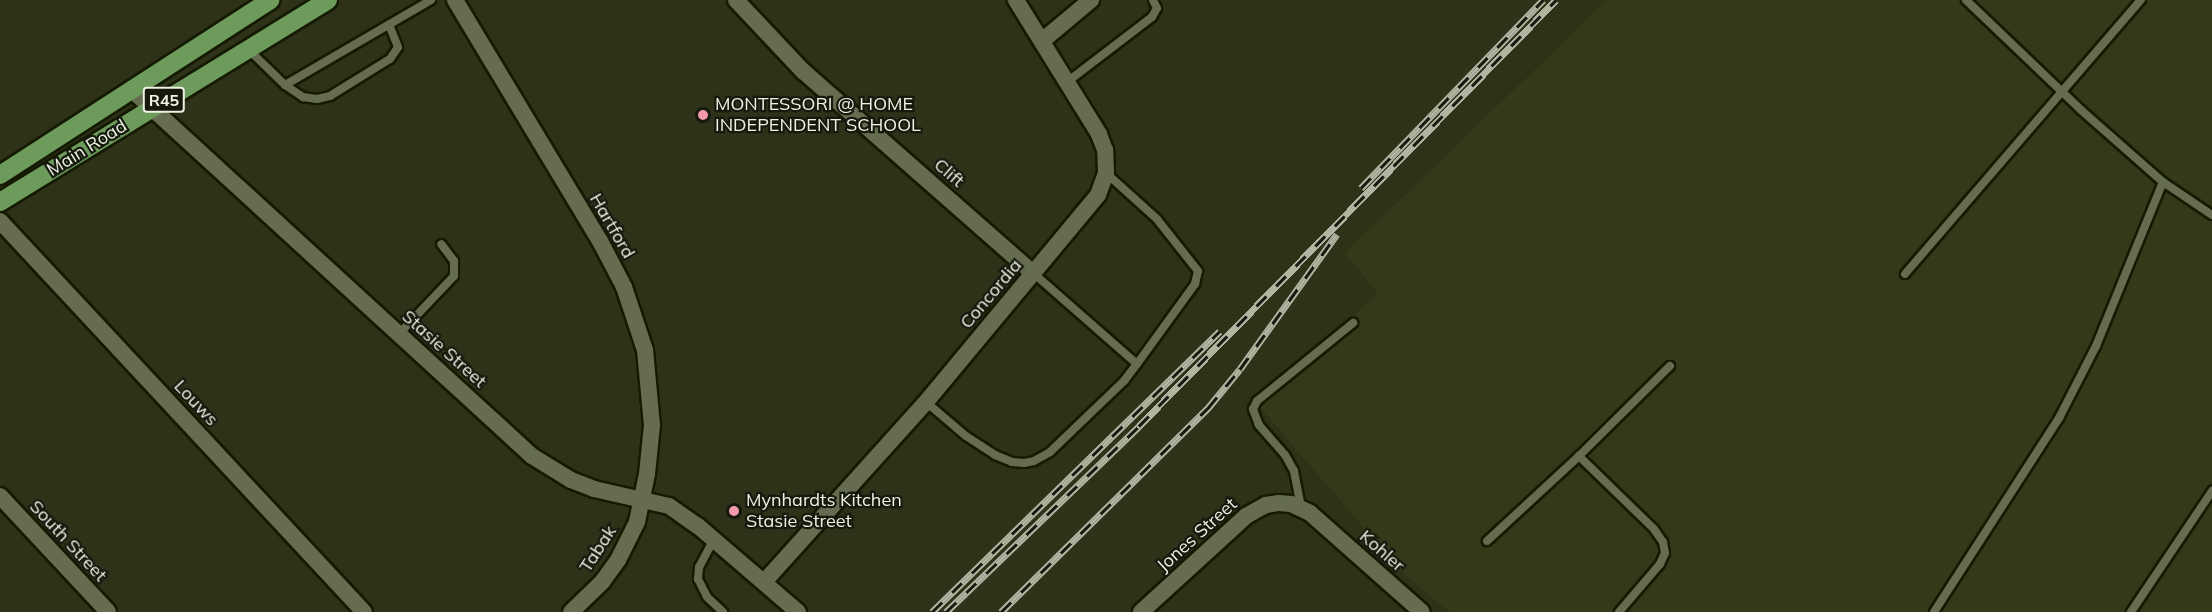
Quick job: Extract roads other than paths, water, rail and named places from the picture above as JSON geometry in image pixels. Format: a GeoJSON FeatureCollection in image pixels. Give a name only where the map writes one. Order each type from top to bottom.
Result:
{"type":"FeatureCollection","features":[{"type":"Feature","properties":{"kind":"main road","name":"Main Road"},"geometry":{"type":"LineString","coordinates":[[0,175],[270,0]]}},
{"type":"Feature","properties":{"kind":"main road","name":"Main Road"},"geometry":{"type":"LineString","coordinates":[[0,202],[328,0]]}},
{"type":"Feature","properties":{"kind":"street","name":"Hartford"},"geometry":{"type":"LineString","coordinates":[[455,0],[600,241],[624,287],[638,324],[645,350],[652,425],[642,498]]}},
{"type":"Feature","properties":{"kind":"street","name":"Clift"},"geometry":{"type":"LineString","coordinates":[[736,0],[803,70],[1033,273]]}},
{"type":"Feature","properties":{"kind":"street"},"geometry":{"type":"LineString","coordinates":[[1016,0],[1099,134],[1105,150],[1106,174]]}},
{"type":"Feature","properties":{"kind":"street"},"geometry":{"type":"LineString","coordinates":[[1042,41],[1091,0]]}},
{"type":"Feature","properties":{"kind":"street","name":"Stasie Street"},"geometry":{"type":"LineString","coordinates":[[131,89],[532,456],[571,480],[594,489],[642,498],[669,506],[764,582],[788,609]]}},
{"type":"Feature","properties":{"kind":"street","name":"Concordia"},"geometry":{"type":"LineString","coordinates":[[764,582],[926,402],[1086,213],[1098,195],[1106,174]]}},
{"type":"Feature","properties":{"kind":"street","name":"Louws"},"geometry":{"type":"LineString","coordinates":[[0,221],[364,612]]}},
{"type":"Feature","properties":{"kind":"street","name":"Tabak"},"geometry":{"type":"LineString","coordinates":[[571,612],[602,582],[618,560],[637,522],[642,498]]}},
{"type":"Feature","properties":{"kind":"street","name":"South Street"},"geometry":{"type":"LineString","coordinates":[[2,501],[108,612]]}},
{"type":"Feature","properties":{"kind":"street","name":"Jones Street"},"geometry":{"type":"LineString","coordinates":[[1141,612],[1255,509],[1279,503],[1301,507]]}},
{"type":"Feature","properties":{"kind":"street","name":"Kohler"},"geometry":{"type":"LineString","coordinates":[[1301,507],[1422,612]]}},
{"type":"Feature","properties":{"kind":"lane"},"geometry":{"type":"LineString","coordinates":[[285,85],[431,0]]}},
{"type":"Feature","properties":{"kind":"lane"},"geometry":{"type":"LineString","coordinates":[[1067,81],[1152,17],[1156,11],[1153,0]]}},
{"type":"Feature","properties":{"kind":"lane"},"geometry":{"type":"LineString","coordinates":[[1966,0],[2061,91],[2163,182],[2212,215]]}},
{"type":"Feature","properties":{"kind":"lane"},"geometry":{"type":"LineString","coordinates":[[1905,274],[2141,0]]}},
{"type":"Feature","properties":{"kind":"lane"},"geometry":{"type":"LineString","coordinates":[[249,50],[285,85],[303,97],[317,99],[330,96],[395,54],[397,40],[389,24]]}},
{"type":"Feature","properties":{"kind":"lane"},"geometry":{"type":"LineString","coordinates":[[926,402],[966,436],[995,455],[1012,462],[1024,463],[1034,461],[1050,452],[1124,381],[1195,284],[1198,271],[1157,219],[1106,174]]}},
{"type":"Feature","properties":{"kind":"lane"},"geometry":{"type":"LineString","coordinates":[[1934,612],[2060,418],[2096,346],[2163,182]]}},
{"type":"Feature","properties":{"kind":"lane"},"geometry":{"type":"LineString","coordinates":[[398,335],[454,276],[456,266],[441,244]]}},
{"type":"Feature","properties":{"kind":"lane"},"geometry":{"type":"LineString","coordinates":[[1033,273],[1137,364]]}},
{"type":"Feature","properties":{"kind":"lane"},"geometry":{"type":"LineString","coordinates":[[1301,507],[1290,463],[1262,429],[1253,409],[1257,401],[1353,323]]}},
{"type":"Feature","properties":{"kind":"lane"},"geometry":{"type":"LineString","coordinates":[[1487,541],[1579,456],[1670,366]]}},
{"type":"Feature","properties":{"kind":"lane"},"geometry":{"type":"LineString","coordinates":[[1579,456],[1654,529],[1664,542],[1665,553],[1662,560],[1618,612]]}},
{"type":"Feature","properties":{"kind":"lane"},"geometry":{"type":"LineString","coordinates":[[2131,612],[2212,490]]}},
{"type":"Feature","properties":{"kind":"lane"},"geometry":{"type":"LineString","coordinates":[[714,540],[699,567],[698,579],[707,597],[723,612]]}},
{"type":"Feature","properties":{"kind":"railway"},"geometry":{"type":"LineString","coordinates":[[1361,188],[1543,0]]}},
{"type":"Feature","properties":{"kind":"railway"},"geometry":{"type":"LineString","coordinates":[[946,612],[1139,426],[1556,0]]}},
{"type":"Feature","properties":{"kind":"railway"},"geometry":{"type":"LineString","coordinates":[[1001,612],[1208,408],[1240,369],[1337,234]]}},
{"type":"Feature","properties":{"kind":"railway"},"geometry":{"type":"LineString","coordinates":[[932,612],[1220,331]]}},
{"type":"Feature","properties":{"kind":"place","name":"MONTESSORI @ HOME INDEPENDENT SCHOOL"},"geometry":{"type":"Point","coordinates":[703,115]}},
{"type":"Feature","properties":{"kind":"place","name":"Mynhardts Kitchen Stasie Street"},"geometry":{"type":"Point","coordinates":[734,511]}}]}
